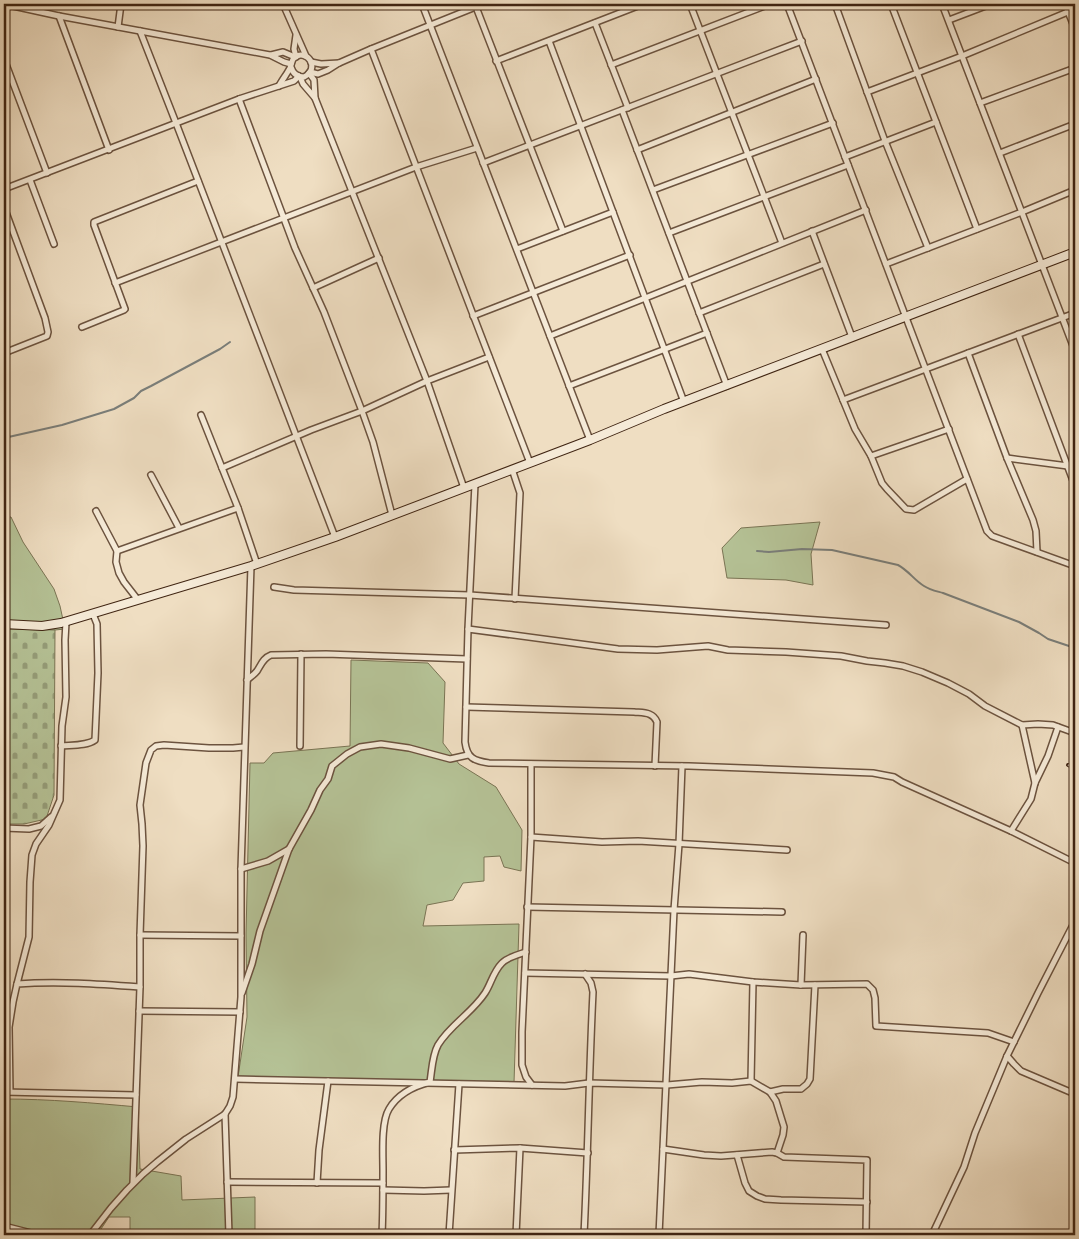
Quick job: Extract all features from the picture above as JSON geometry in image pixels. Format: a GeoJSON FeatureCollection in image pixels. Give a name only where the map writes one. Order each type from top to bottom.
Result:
{"type":"FeatureCollection","features":[{"type":"Feature","properties":{"kind":"street"},"geometry":{"type":"LineString","coordinates":[[4,4],[270,55],[291,65],[294,74],[300,77],[315,98],[428,381],[464,488]]}},
{"type":"Feature","properties":{"kind":"street"},"geometry":{"type":"LineString","coordinates":[[118,27],[121,4]]}},
{"type":"Feature","properties":{"kind":"street"},"geometry":{"type":"LineString","coordinates":[[284,4],[296,35],[312,65],[310,73],[314,80],[315,98]]}},
{"type":"Feature","properties":{"kind":"street"},"geometry":{"type":"LineString","coordinates":[[422,4],[590,440]]}},
{"type":"Feature","properties":{"kind":"street"},"geometry":{"type":"LineString","coordinates":[[4,190],[239,99],[294,81],[310,73],[318,74],[430,24],[484,4]]}},
{"type":"Feature","properties":{"kind":"street"},"geometry":{"type":"LineString","coordinates":[[496,62],[643,4]]}},
{"type":"Feature","properties":{"kind":"street"},"geometry":{"type":"LineString","coordinates":[[690,4],[782,243]]}},
{"type":"Feature","properties":{"kind":"street"},"geometry":{"type":"LineString","coordinates":[[611,65],[770,4]]}},
{"type":"Feature","properties":{"kind":"street"},"geometry":{"type":"LineString","coordinates":[[787,4],[987,531],[989,534],[1075,566]]}},
{"type":"Feature","properties":{"kind":"street"},"geometry":{"type":"LineString","coordinates":[[834,4],[885,141],[928,248]]}},
{"type":"Feature","properties":{"kind":"street"},"geometry":{"type":"LineString","coordinates":[[891,4],[977,229]]}},
{"type":"Feature","properties":{"kind":"street"},"geometry":{"type":"LineString","coordinates":[[942,4],[1075,352]]}},
{"type":"Feature","properties":{"kind":"street"},"geometry":{"type":"LineString","coordinates":[[948,20],[991,4]]}},
{"type":"Feature","properties":{"kind":"street"},"geometry":{"type":"LineString","coordinates":[[1065,4],[1075,29]]}},
{"type":"Feature","properties":{"kind":"street"},"geometry":{"type":"LineString","coordinates":[[476,7],[563,232]]}},
{"type":"Feature","properties":{"kind":"street"},"geometry":{"type":"LineString","coordinates":[[867,92],[918,74],[1075,9]]}},
{"type":"Feature","properties":{"kind":"street"},"geometry":{"type":"LineString","coordinates":[[59,16],[109,150]]}},
{"type":"Feature","properties":{"kind":"street"},"geometry":{"type":"LineString","coordinates":[[595,23],[611,65],[638,150],[727,386]]}},
{"type":"Feature","properties":{"kind":"street"},"geometry":{"type":"LineString","coordinates":[[140,31],[335,538]]}},
{"type":"Feature","properties":{"kind":"street"},"geometry":{"type":"LineString","coordinates":[[296,35],[294,49],[296,57]]}},
{"type":"Feature","properties":{"kind":"street"},"geometry":{"type":"LineString","coordinates":[[549,41],[684,402]]}},
{"type":"Feature","properties":{"kind":"street"},"geometry":{"type":"LineString","coordinates":[[484,163],[802,41]]}},
{"type":"Feature","properties":{"kind":"street"},"geometry":{"type":"LineString","coordinates":[[371,49],[530,463]]}},
{"type":"Feature","properties":{"kind":"street"},"geometry":{"type":"LineString","coordinates":[[270,55],[283,52],[296,57]]}},
{"type":"Feature","properties":{"kind":"street"},"geometry":{"type":"LineString","coordinates":[[279,86],[296,57],[306,56]]}},
{"type":"Feature","properties":{"kind":"street"},"geometry":{"type":"LineString","coordinates":[[4,59],[47,173]]}},
{"type":"Feature","properties":{"kind":"street"},"geometry":{"type":"LineString","coordinates":[[311,62],[339,64]]}},
{"type":"Feature","properties":{"kind":"street"},"geometry":{"type":"LineString","coordinates":[[980,103],[1075,68]]}},
{"type":"Feature","properties":{"kind":"street"},"geometry":{"type":"LineString","coordinates":[[638,150],[816,79]]}},
{"type":"Feature","properties":{"kind":"street"},"geometry":{"type":"LineString","coordinates":[[239,99],[295,248],[362,411],[373,442],[392,515]]}},
{"type":"Feature","properties":{"kind":"street"},"geometry":{"type":"LineString","coordinates":[[845,156],[936,122]]}},
{"type":"Feature","properties":{"kind":"street"},"geometry":{"type":"LineString","coordinates":[[653,190],[833,123]]}},
{"type":"Feature","properties":{"kind":"street"},"geometry":{"type":"LineString","coordinates":[[1000,153],[1075,124]]}},
{"type":"Feature","properties":{"kind":"street"},"geometry":{"type":"LineString","coordinates":[[115,283],[416,167],[478,148]]}},
{"type":"Feature","properties":{"kind":"street"},"geometry":{"type":"LineString","coordinates":[[669,233],[848,165]]}},
{"type":"Feature","properties":{"kind":"street"},"geometry":{"type":"LineString","coordinates":[[30,180],[54,244]]}},
{"type":"Feature","properties":{"kind":"street"},"geometry":{"type":"LineString","coordinates":[[82,327],[124,310],[94,222],[198,181]]}},
{"type":"Feature","properties":{"kind":"street"},"geometry":{"type":"LineString","coordinates":[[886,264],[1075,190]]}},
{"type":"Feature","properties":{"kind":"street"},"geometry":{"type":"LineString","coordinates":[[4,207],[45,318],[48,332],[47,336],[4,353]]}},
{"type":"Feature","properties":{"kind":"street"},"geometry":{"type":"LineString","coordinates":[[550,336],[866,210]]}},
{"type":"Feature","properties":{"kind":"street"},"geometry":{"type":"LineString","coordinates":[[516,249],[613,212]]}},
{"type":"Feature","properties":{"kind":"street"},"geometry":{"type":"LineString","coordinates":[[812,231],[852,337]]}},
{"type":"Feature","properties":{"kind":"street"},"geometry":{"type":"LineString","coordinates":[[4,624],[42,626],[66,622],[254,565],[335,538],[1075,252]]}},
{"type":"Feature","properties":{"kind":"street"},"geometry":{"type":"LineString","coordinates":[[473,316],[630,255]]}},
{"type":"Feature","properties":{"kind":"street"},"geometry":{"type":"LineString","coordinates":[[313,288],[379,258]]}},
{"type":"Feature","properties":{"kind":"street"},"geometry":{"type":"LineString","coordinates":[[699,313],[824,264]]}},
{"type":"Feature","properties":{"kind":"street"},"geometry":{"type":"LineString","coordinates":[[843,400],[1075,313]]}},
{"type":"Feature","properties":{"kind":"street"},"geometry":{"type":"LineString","coordinates":[[569,386],[707,333]]}},
{"type":"Feature","properties":{"kind":"street"},"geometry":{"type":"LineString","coordinates":[[1018,334],[1075,486]]}},
{"type":"Feature","properties":{"kind":"street"},"geometry":{"type":"LineString","coordinates":[[822,349],[855,429],[871,456],[878,476],[886,489],[906,509],[914,510],[968,479]]}},
{"type":"Feature","properties":{"kind":"street"},"geometry":{"type":"LineString","coordinates":[[968,353],[1033,520],[1036,531],[1037,552]]}},
{"type":"Feature","properties":{"kind":"street"},"geometry":{"type":"LineString","coordinates":[[222,468],[311,430],[362,411],[428,381],[490,357]]}},
{"type":"Feature","properties":{"kind":"street"},"geometry":{"type":"LineString","coordinates":[[90,1235],[133,1184],[186,1139],[224,1114],[230,1106],[233,1097],[241,997],[241,869],[246,680],[254,565],[238,508],[201,415]]}},
{"type":"Feature","properties":{"kind":"street"},"geometry":{"type":"LineString","coordinates":[[871,456],[949,429]]}},
{"type":"Feature","properties":{"kind":"street"},"geometry":{"type":"LineString","coordinates":[[1008,458],[1068,466],[1075,465]]}},
{"type":"Feature","properties":{"kind":"street"},"geometry":{"type":"LineString","coordinates":[[512,469],[520,493],[515,599]]}},
{"type":"Feature","properties":{"kind":"street"},"geometry":{"type":"LineString","coordinates":[[151,475],[179,528]]}},
{"type":"Feature","properties":{"kind":"street"},"geometry":{"type":"LineString","coordinates":[[475,484],[465,742],[468,754],[474,760],[489,763],[682,766],[873,773],[894,777],[1075,863]]}},
{"type":"Feature","properties":{"kind":"street"},"geometry":{"type":"LineString","coordinates":[[117,551],[238,508]]}},
{"type":"Feature","properties":{"kind":"street"},"geometry":{"type":"LineString","coordinates":[[96,511],[117,551],[116,562],[119,573],[138,600]]}},
{"type":"Feature","properties":{"kind":"street"},"geometry":{"type":"LineString","coordinates":[[274,587],[294,590],[470,595],[886,625]]}},
{"type":"Feature","properties":{"kind":"street"},"geometry":{"type":"LineString","coordinates":[[61,746],[88,743],[95,740],[98,649],[97,624],[93,614]]}},
{"type":"Feature","properties":{"kind":"street"},"geometry":{"type":"LineString","coordinates":[[66,622],[66,697],[62,726],[60,800],[49,825],[36,844],[32,855],[29,937],[17,984],[9,1027],[7,1092],[136,1095]]}},
{"type":"Feature","properties":{"kind":"street"},"geometry":{"type":"LineString","coordinates":[[468,629],[618,649],[657,650],[708,646],[728,650],[822,655],[903,666],[948,683],[969,694],[985,706],[1022,725],[1053,725],[1075,733]]}},
{"type":"Feature","properties":{"kind":"street"},"geometry":{"type":"LineString","coordinates":[[300,746],[301,654]]}},
{"type":"Feature","properties":{"kind":"street"},"geometry":{"type":"LineString","coordinates":[[246,680],[255,673],[268,656],[326,654],[467,659]]}},
{"type":"Feature","properties":{"kind":"street"},"geometry":{"type":"LineString","coordinates":[[466,708],[626,711],[652,714],[657,722],[655,766]]}},
{"type":"Feature","properties":{"kind":"street"},"geometry":{"type":"LineString","coordinates":[[1022,725],[1035,784]]}},
{"type":"Feature","properties":{"kind":"street"},"geometry":{"type":"LineString","coordinates":[[1011,831],[1031,799],[1035,784],[1048,756],[1058,727]]}},
{"type":"Feature","properties":{"kind":"street"},"geometry":{"type":"LineString","coordinates":[[241,997],[260,931],[289,849],[320,790],[328,779],[332,766],[347,754],[360,747],[381,744],[409,748],[450,759],[468,754]]}},
{"type":"Feature","properties":{"kind":"street"},"geometry":{"type":"LineString","coordinates":[[133,1184],[143,846],[140,805],[146,764],[150,750],[156,746],[244,747]]}},
{"type":"Feature","properties":{"kind":"street"},"geometry":{"type":"LineString","coordinates":[[531,764],[531,836],[522,1065],[526,1077],[532,1085]]}},
{"type":"Feature","properties":{"kind":"street"},"geometry":{"type":"LineString","coordinates":[[659,1235],[682,766]]}},
{"type":"Feature","properties":{"kind":"street"},"geometry":{"type":"LineString","coordinates":[[4,828],[29,829],[41,826],[54,815]]}},
{"type":"Feature","properties":{"kind":"street"},"geometry":{"type":"LineString","coordinates":[[531,836],[602,842],[638,840],[787,850]]}},
{"type":"Feature","properties":{"kind":"street"},"geometry":{"type":"LineString","coordinates":[[241,869],[268,861],[289,849]]}},
{"type":"Feature","properties":{"kind":"street"},"geometry":{"type":"LineString","coordinates":[[527,907],[782,912]]}},
{"type":"Feature","properties":{"kind":"street"},"geometry":{"type":"LineString","coordinates":[[932,1235],[964,1167],[1007,1056],[1075,921]]}},
{"type":"Feature","properties":{"kind":"street"},"geometry":{"type":"LineString","coordinates":[[1069,932],[1075,935]]}},
{"type":"Feature","properties":{"kind":"street"},"geometry":{"type":"LineString","coordinates":[[801,984],[803,935]]}},
{"type":"Feature","properties":{"kind":"street"},"geometry":{"type":"LineString","coordinates":[[140,936],[241,936]]}},
{"type":"Feature","properties":{"kind":"street"},"geometry":{"type":"LineString","coordinates":[[430,1082],[434,1057],[438,1046],[479,1000],[502,962],[512,956],[526,952]]}},
{"type":"Feature","properties":{"kind":"street"},"geometry":{"type":"LineString","coordinates":[[525,973],[671,976],[689,974],[753,982],[815,985],[867,984],[874,990],[876,998],[876,1026],[988,1033],[1014,1042]]}},
{"type":"Feature","properties":{"kind":"street"},"geometry":{"type":"LineString","coordinates":[[584,1235],[593,992],[591,983],[585,974]]}},
{"type":"Feature","properties":{"kind":"street"},"geometry":{"type":"LineString","coordinates":[[751,1081],[753,982]]}},
{"type":"Feature","properties":{"kind":"street"},"geometry":{"type":"LineString","coordinates":[[17,984],[95,983],[140,987]]}},
{"type":"Feature","properties":{"kind":"street"},"geometry":{"type":"LineString","coordinates":[[770,1092],[783,1089],[801,1089],[808,1084],[810,1079],[815,985]]}},
{"type":"Feature","properties":{"kind":"street"},"geometry":{"type":"LineString","coordinates":[[139,1011],[240,1012]]}},
{"type":"Feature","properties":{"kind":"street"},"geometry":{"type":"LineString","coordinates":[[1007,1056],[1021,1071],[1075,1094]]}},
{"type":"Feature","properties":{"kind":"street"},"geometry":{"type":"LineString","coordinates":[[235,1079],[565,1086],[589,1083],[667,1085],[751,1081],[770,1092],[776,1101],[784,1127],[777,1153]]}},
{"type":"Feature","properties":{"kind":"street"},"geometry":{"type":"LineString","coordinates":[[317,1183],[319,1150],[328,1080]]}},
{"type":"Feature","properties":{"kind":"street"},"geometry":{"type":"LineString","coordinates":[[382,1235],[385,1118],[388,1109],[403,1093],[430,1082]]}},
{"type":"Feature","properties":{"kind":"street"},"geometry":{"type":"LineString","coordinates":[[449,1235],[459,1084]]}},
{"type":"Feature","properties":{"kind":"street"},"geometry":{"type":"LineString","coordinates":[[224,1114],[229,1235]]}},
{"type":"Feature","properties":{"kind":"street"},"geometry":{"type":"LineString","coordinates":[[454,1150],[520,1148],[588,1152]]}},
{"type":"Feature","properties":{"kind":"street"},"geometry":{"type":"LineString","coordinates":[[516,1235],[520,1148]]}},
{"type":"Feature","properties":{"kind":"street"},"geometry":{"type":"LineString","coordinates":[[663,1149],[704,1154],[737,1155],[764,1152],[777,1153],[784,1157],[867,1160],[866,1235]]}},
{"type":"Feature","properties":{"kind":"street"},"geometry":{"type":"LineString","coordinates":[[737,1155],[745,1183],[749,1190],[765,1199],[867,1202]]}},
{"type":"Feature","properties":{"kind":"street"},"geometry":{"type":"LineString","coordinates":[[227,1182],[383,1183]]}},
{"type":"Feature","properties":{"kind":"street"},"geometry":{"type":"LineString","coordinates":[[383,1190],[451,1190]]}},
{"type":"Feature","properties":{"kind":"street"},"geometry":{"type":"LineString","coordinates":[[4,1226],[39,1235]]}},
{"type":"Feature","properties":{"kind":"green space"},"geometry":{"type":"Polygon","coordinates":[[[4,517],[11,517],[23,542],[54,589],[65,629],[4,629],[4,517]]]}},
{"type":"Feature","properties":{"kind":"green space"},"geometry":{"type":"Polygon","coordinates":[[[820,522],[811,554],[813,585],[786,580],[727,578],[722,548],[741,528],[820,522]]]}},
{"type":"Feature","properties":{"kind":"green space"},"geometry":{"type":"Polygon","coordinates":[[[4,629],[55,630],[54,795],[46,819],[24,824],[4,824],[4,629]]]}},
{"type":"Feature","properties":{"kind":"green space"},"geometry":{"type":"Polygon","coordinates":[[[351,660],[428,663],[445,682],[443,743],[459,764],[496,787],[522,830],[521,871],[504,867],[500,856],[484,857],[484,881],[463,883],[453,900],[427,905],[423,926],[519,924],[514,1083],[238,1077],[247,1017],[246,934],[250,763],[264,763],[273,753],[350,746],[351,660]]]}},
{"type":"Feature","properties":{"kind":"green space"},"geometry":{"type":"Polygon","coordinates":[[[4,1099],[54,1100],[138,1107],[140,1169],[181,1176],[182,1200],[255,1197],[255,1235],[130,1235],[130,1217],[109,1217],[97,1235],[4,1235],[4,1099]]]}},
{"type":"Feature","properties":{"kind":"waterway"},"geometry":{"type":"LineString","coordinates":[[4,438],[62,425],[114,409],[134,398],[141,391],[230,342]]}},
{"type":"Feature","properties":{"kind":"waterway"},"geometry":{"type":"LineString","coordinates":[[757,551],[832,550],[898,565],[920,584],[1019,622],[1048,639],[1075,648]]}},
{"type":"Feature","properties":{"kind":"railway"},"geometry":{"type":"LineString","coordinates":[[1068,765],[1075,768]]}}]}
